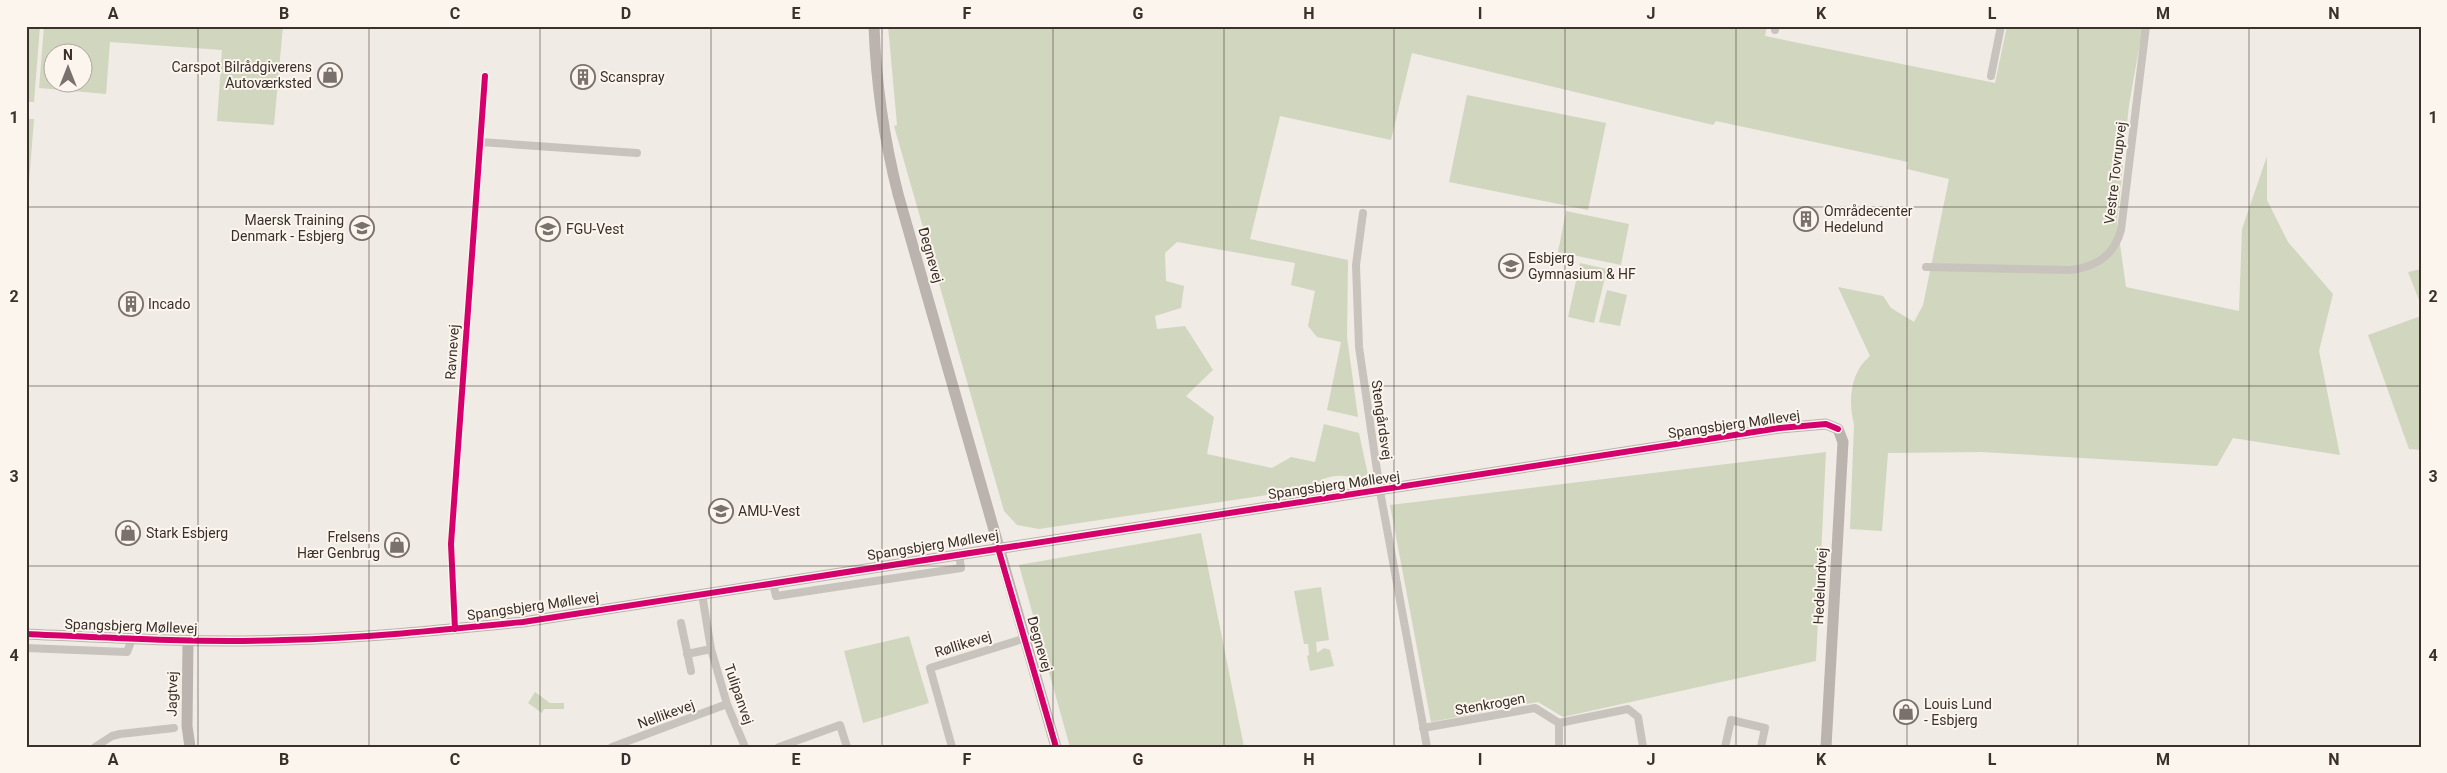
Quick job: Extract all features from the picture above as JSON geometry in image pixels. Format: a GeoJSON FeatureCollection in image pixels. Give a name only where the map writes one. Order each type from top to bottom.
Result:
{"type":"FeatureCollection","features":[{"type":"Feature","properties":{"kind":"street","name":"Degnevej"},"geometry":{"type":"LineString","coordinates":[[874,26],[878,90],[888,155],[1056,747]]}},
{"type":"Feature","properties":{"kind":"street"},"geometry":{"type":"LineString","coordinates":[[1991,76],[2001,26]]}},
{"type":"Feature","properties":{"kind":"street","name":"Vestre Tovrupvej"},"geometry":{"type":"LineString","coordinates":[[1926,267],[2070,270],[2093,265],[2111,252],[2118,242],[2120,230],[2146,26]]}},
{"type":"Feature","properties":{"kind":"street","name":"Ravnevej"},"geometry":{"type":"LineString","coordinates":[[455,629],[451,544],[485,76]]}},
{"type":"Feature","properties":{"kind":"street"},"geometry":{"type":"LineString","coordinates":[[480,142],[637,153]]}},
{"type":"Feature","properties":{"kind":"street","name":"Stengårdsvej"},"geometry":{"type":"LineString","coordinates":[[1363,213],[1356,265],[1356,310],[1360,357],[1380,492],[1427,747]]}},
{"type":"Feature","properties":{"kind":"street","name":"Spangsbjerg Møllevej"},"geometry":{"type":"LineString","coordinates":[[26,634],[188,641],[322,638],[455,629],[523,622],[998,548],[1380,492],[1780,428],[1826,424],[1838,429]]}},
{"type":"Feature","properties":{"kind":"street","name":"Hedelundvej"},"geometry":{"type":"LineString","coordinates":[[1826,747],[1843,442],[1838,429]]}},
{"type":"Feature","properties":{"kind":"street","name":"Tulipanvej"},"geometry":{"type":"LineString","coordinates":[[702,594],[711,649],[727,704],[745,747]]}},
{"type":"Feature","properties":{"kind":"street"},"geometry":{"type":"LineString","coordinates":[[680,623],[691,671]]}},
{"type":"Feature","properties":{"kind":"street","name":"Røllikevej"},"geometry":{"type":"LineString","coordinates":[[952,747],[930,668],[1026,638]]}},
{"type":"Feature","properties":{"kind":"street","name":"Spangsbjerg Møllevej"},"geometry":{"type":"LineString","coordinates":[[26,648],[127,652],[132,639]]}},
{"type":"Feature","properties":{"kind":"street","name":"Jagtvej"},"geometry":{"type":"LineString","coordinates":[[188,641],[187,726],[190,747]]}},
{"type":"Feature","properties":{"kind":"street"},"geometry":{"type":"LineString","coordinates":[[687,654],[711,649]]}},
{"type":"Feature","properties":{"kind":"street","name":"Nellikevej"},"geometry":{"type":"LineString","coordinates":[[612,747],[628,744],[727,704]]}},
{"type":"Feature","properties":{"kind":"street","name":"Stenkrogen"},"geometry":{"type":"LineString","coordinates":[[1423,728],[1535,708],[1559,723]]}},
{"type":"Feature","properties":{"kind":"street"},"geometry":{"type":"LineString","coordinates":[[1559,747],[1559,723],[1628,709],[1638,717],[1643,747]]}},
{"type":"Feature","properties":{"kind":"street"},"geometry":{"type":"LineString","coordinates":[[1724,747],[1730,720],[1765,728],[1760,747]]}},
{"type":"Feature","properties":{"kind":"street"},"geometry":{"type":"LineString","coordinates":[[779,747],[840,725],[847,747]]}},
{"type":"Feature","properties":{"kind":"street"},"geometry":{"type":"LineString","coordinates":[[95,747],[112,736],[174,728]]}},
{"type":"Feature","properties":{"kind":"green space"},"geometry":{"type":"Polygon","coordinates":[[[29,26],[40,26],[34,102],[26,102],[29,26]]]}},
{"type":"Feature","properties":{"kind":"green space"},"geometry":{"type":"Polygon","coordinates":[[[44,26],[283,26],[274,125],[217,121],[222,50],[110,42],[106,94],[84,92],[92,92],[92,42],[43,42],[44,26]]]}},
{"type":"Feature","properties":{"kind":"green space"},"geometry":{"type":"Polygon","coordinates":[[[888,26],[1767,26],[1765,36],[1995,83],[2007,26],[2143,26],[2129,105],[2117,223],[2126,287],[2239,311],[2242,229],[2267,156],[2267,200],[2288,242],[2333,294],[2319,351],[2340,455],[2233,438],[2217,466],[1982,452],[1888,453],[1882,531],[1850,529],[1854,424],[1851,406],[1852,388],[1858,370],[1870,356],[1838,287],[1883,296],[1891,308],[1914,322],[1923,305],[1949,179],[1907,169],[1908,162],[1716,121],[1713,125],[1412,53],[1391,140],[1280,116],[1250,239],[1348,260],[1347,337],[1358,417],[1327,410],[1341,342],[1317,337],[1308,326],[1315,291],[1291,285],[1295,263],[1177,242],[1165,253],[1166,281],[1184,286],[1181,308],[1155,316],[1157,329],[1185,326],[1213,370],[1186,396],[1214,417],[1207,454],[1272,468],[1291,457],[1315,462],[1324,424],[1359,433],[1368,475],[1362,480],[1346,476],[1333,476],[1322,480],[1308,489],[1039,529],[1017,525],[1004,511],[894,126],[897,125],[888,26]]]}},
{"type":"Feature","properties":{"kind":"green space"},"geometry":{"type":"Polygon","coordinates":[[[42,51],[42,88],[39,88],[42,51]]]}},
{"type":"Feature","properties":{"kind":"green space"},"geometry":{"type":"Polygon","coordinates":[[[1467,95],[1606,123],[1588,210],[1449,182],[1467,95]]]}},
{"type":"Feature","properties":{"kind":"green space"},"geometry":{"type":"Polygon","coordinates":[[[26,119],[34,119],[26,220],[26,119]]]}},
{"type":"Feature","properties":{"kind":"green space"},"geometry":{"type":"Polygon","coordinates":[[[1566,211],[1629,224],[1621,265],[1558,252],[1566,211]]]}},
{"type":"Feature","properties":{"kind":"green space"},"geometry":{"type":"Polygon","coordinates":[[[1580,263],[1607,269],[1594,323],[1568,317],[1580,263]]]}},
{"type":"Feature","properties":{"kind":"green space"},"geometry":{"type":"Polygon","coordinates":[[[2421,269],[2421,305],[2408,272],[2421,269]]]}},
{"type":"Feature","properties":{"kind":"green space"},"geometry":{"type":"Polygon","coordinates":[[[1607,290],[1627,295],[1620,326],[1599,322],[1607,290]]]}},
{"type":"Feature","properties":{"kind":"green space"},"geometry":{"type":"Polygon","coordinates":[[[2421,316],[2421,450],[2409,449],[2368,335],[2421,316]]]}},
{"type":"Feature","properties":{"kind":"green space"},"geometry":{"type":"Polygon","coordinates":[[[1826,452],[1816,661],[1563,717],[1538,702],[1431,722],[1390,505],[1826,452]]]}},
{"type":"Feature","properties":{"kind":"green space"},"geometry":{"type":"Polygon","coordinates":[[[1201,533],[1244,747],[1070,747],[1019,565],[1201,533]]]}},
{"type":"Feature","properties":{"kind":"green space"},"geometry":{"type":"Polygon","coordinates":[[[1321,587],[1329,640],[1316,642],[1317,653],[1324,648],[1330,650],[1334,666],[1310,671],[1307,656],[1309,655],[1308,644],[1304,644],[1294,591],[1321,587]]]}},
{"type":"Feature","properties":{"kind":"green space"},"geometry":{"type":"Polygon","coordinates":[[[909,636],[929,703],[863,723],[844,651],[909,636]]]}},
{"type":"Feature","properties":{"kind":"green space"},"geometry":{"type":"Polygon","coordinates":[[[535,692],[550,703],[564,703],[564,709],[544,709],[542,713],[528,703],[535,692]]]}},
{"type":"Feature","properties":{"kind":"cycle path"},"geometry":{"type":"LineString","coordinates":[[455,629],[451,544],[485,76]]}},
{"type":"Feature","properties":{"kind":"cycle path"},"geometry":{"type":"LineString","coordinates":[[26,634],[252,641],[374,636],[523,622],[1780,428],[1826,424],[1838,429]]}},
{"type":"Feature","properties":{"kind":"cycle path"},"geometry":{"type":"LineString","coordinates":[[998,548],[1056,747]]}},
{"type":"Feature","properties":{"kind":"place","name":"Carspot Bilrådgiverens Autoværksted"},"geometry":{"type":"Point","coordinates":[330,75]}},
{"type":"Feature","properties":{"kind":"place","name":"Scanspray"},"geometry":{"type":"Point","coordinates":[583,77]}},
{"type":"Feature","properties":{"kind":"place","name":"Områdecenter Hedelund"},"geometry":{"type":"Point","coordinates":[1806,219]}},
{"type":"Feature","properties":{"kind":"place","name":"Maersk Training Denmark - Esbjerg"},"geometry":{"type":"Point","coordinates":[362,228]}},
{"type":"Feature","properties":{"kind":"place","name":"FGU-Vest"},"geometry":{"type":"Point","coordinates":[548,229]}},
{"type":"Feature","properties":{"kind":"place","name":"Esbjerg Gymnasium & HF"},"geometry":{"type":"Point","coordinates":[1511,266]}},
{"type":"Feature","properties":{"kind":"place","name":"Incado"},"geometry":{"type":"Point","coordinates":[131,304]}},
{"type":"Feature","properties":{"kind":"place","name":"AMU-Vest"},"geometry":{"type":"Point","coordinates":[721,511]}},
{"type":"Feature","properties":{"kind":"place","name":"Stark Esbjerg"},"geometry":{"type":"Point","coordinates":[128,533]}},
{"type":"Feature","properties":{"kind":"place","name":"Frelsens Hær Genbrug"},"geometry":{"type":"Point","coordinates":[397,545]}},
{"type":"Feature","properties":{"kind":"place","name":"Louis Lund - Esbjerg"},"geometry":{"type":"Point","coordinates":[1906,712]}}]}
